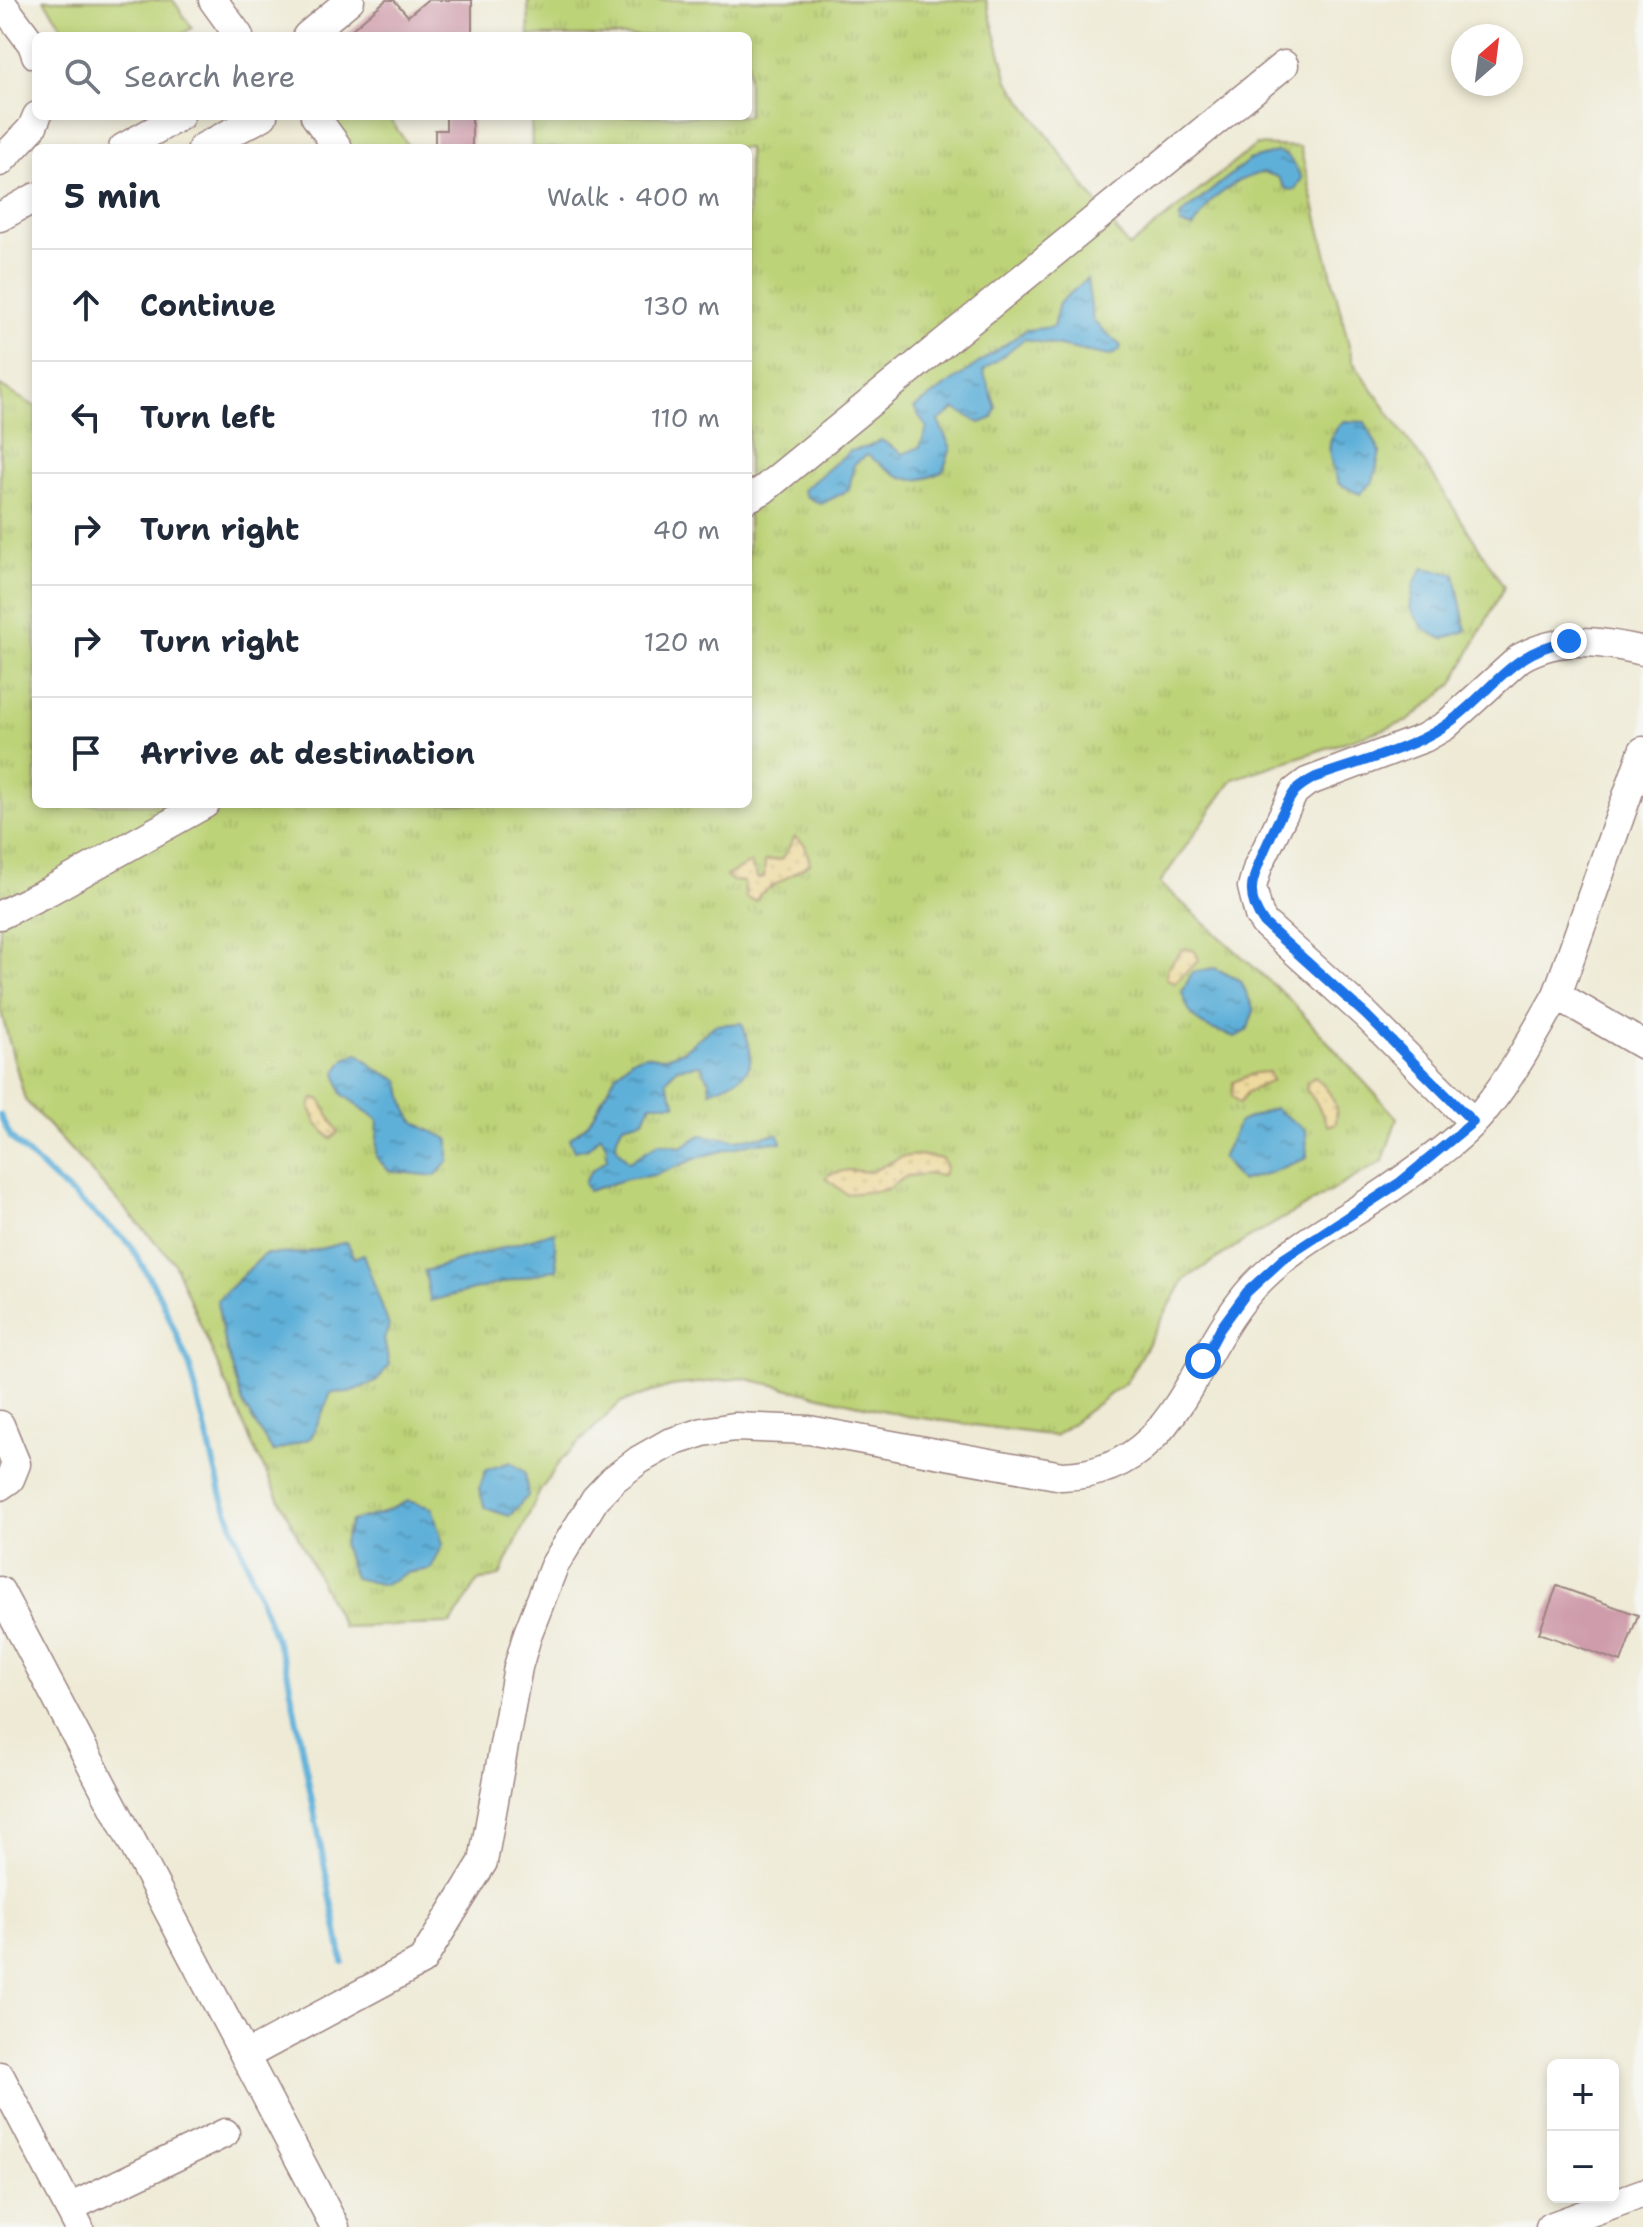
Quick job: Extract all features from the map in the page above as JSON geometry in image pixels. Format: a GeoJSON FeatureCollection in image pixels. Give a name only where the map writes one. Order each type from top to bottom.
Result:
{"type":"FeatureCollection","features":[{"type":"Feature","properties":{"kind":"lane"},"geometry":{"type":"LineString","coordinates":[[213,0],[236,32]]}},
{"type":"Feature","properties":{"kind":"lane"},"geometry":{"type":"LineString","coordinates":[[0,1],[32,44]]}},
{"type":"Feature","properties":{"kind":"lane"},"geometry":{"type":"LineString","coordinates":[[310,32],[334,5]]}},
{"type":"Feature","properties":{"kind":"lane"},"geometry":{"type":"LineString","coordinates":[[752,495],[775,480],[1284,65]]}},
{"type":"Feature","properties":{"kind":"lane"},"geometry":{"type":"LineString","coordinates":[[0,162],[32,128],[35,120]]}},
{"type":"Feature","properties":{"kind":"lane"},"geometry":{"type":"LineString","coordinates":[[130,144],[173,120]]}},
{"type":"Feature","properties":{"kind":"lane"},"geometry":{"type":"LineString","coordinates":[[215,133],[252,120]]}},
{"type":"Feature","properties":{"kind":"lane"},"geometry":{"type":"LineString","coordinates":[[318,120],[335,144]]}},
{"type":"Feature","properties":{"kind":"lane"},"geometry":{"type":"LineString","coordinates":[[0,217],[32,199]]}},
{"type":"Feature","properties":{"kind":"lane"},"geometry":{"type":"LineString","coordinates":[[1473,1122],[1366,1015],[1264,923],[1255,906],[1252,887],[1258,866],[1291,799],[1307,782],[1424,738],[1445,726],[1520,658],[1534,650],[1569,641],[1643,651]]}},
{"type":"Feature","properties":{"kind":"lane"},"geometry":{"type":"LineString","coordinates":[[245,2056],[422,1961],[483,1862],[518,1667],[540,1598],[554,1566],[595,1499],[626,1469],[669,1443],[703,1432],[745,1427],[809,1430],[1062,1476],[1082,1476],[1123,1463],[1139,1452],[1173,1413],[1220,1329],[1247,1292],[1283,1259],[1399,1183],[1485,1111],[1557,995],[1643,751]]}},
{"type":"Feature","properties":{"kind":"lane"},"geometry":{"type":"LineString","coordinates":[[0,915],[198,808]]}},
{"type":"Feature","properties":{"kind":"lane"},"geometry":{"type":"LineString","coordinates":[[1557,995],[1643,1045]]}},
{"type":"Feature","properties":{"kind":"lane"},"geometry":{"type":"LineString","coordinates":[[0,1425],[16,1464],[10,1479],[0,1486]]}},
{"type":"Feature","properties":{"kind":"lane"},"geometry":{"type":"LineString","coordinates":[[0,1591],[335,2227]]}},
{"type":"Feature","properties":{"kind":"lane"},"geometry":{"type":"LineString","coordinates":[[0,2076],[74,2218],[225,2133]]}},
{"type":"Feature","properties":{"kind":"lane"},"geometry":{"type":"LineString","coordinates":[[1550,2227],[1643,2193]]}},
{"type":"Feature","properties":{"kind":"green space"},"geometry":{"type":"Polygon","coordinates":[[[44,0],[173,0],[192,28],[186,32],[66,32],[44,0]]]}},
{"type":"Feature","properties":{"kind":"green space"},"geometry":{"type":"Polygon","coordinates":[[[528,0],[986,0],[1008,81],[1129,247],[1256,145],[1300,147],[1353,362],[1434,477],[1504,587],[1453,684],[1408,721],[1233,779],[1160,883],[1288,998],[1397,1118],[1383,1161],[1244,1241],[1184,1280],[1126,1382],[1055,1436],[907,1416],[743,1378],[671,1386],[621,1402],[561,1460],[539,1493],[500,1576],[478,1581],[451,1624],[343,1627],[252,1444],[173,1261],[25,1100],[0,1008],[0,386],[32,405],[32,808],[752,808],[752,144],[532,144],[531,120],[752,120],[752,32],[529,32],[528,0]]]}},
{"type":"Feature","properties":{"kind":"green space"},"geometry":{"type":"Polygon","coordinates":[[[340,120],[391,120],[407,144],[344,144],[331,126],[340,120]]]}},
{"type":"Feature","properties":{"kind":"sand"},"geometry":{"type":"Polygon","coordinates":[[[795,837],[805,845],[810,863],[760,894],[756,901],[746,898],[744,882],[733,881],[726,876],[750,863],[758,879],[764,877],[765,861],[782,859],[795,837]]]}},
{"type":"Feature","properties":{"kind":"sand"},"geometry":{"type":"Polygon","coordinates":[[[1182,950],[1195,951],[1199,960],[1174,983],[1166,978],[1167,969],[1182,950]]]}},
{"type":"Feature","properties":{"kind":"sand"},"geometry":{"type":"Polygon","coordinates":[[[1269,1072],[1272,1081],[1247,1092],[1239,1104],[1232,1096],[1233,1082],[1255,1073],[1269,1072]]]}},
{"type":"Feature","properties":{"kind":"sand"},"geometry":{"type":"Polygon","coordinates":[[[1315,1077],[1329,1092],[1334,1103],[1336,1123],[1328,1126],[1306,1089],[1307,1082],[1315,1077]]]}},
{"type":"Feature","properties":{"kind":"sand"},"geometry":{"type":"Polygon","coordinates":[[[313,1099],[320,1099],[338,1132],[331,1139],[316,1123],[310,1107],[313,1099]]]}},
{"type":"Feature","properties":{"kind":"sand"},"geometry":{"type":"Polygon","coordinates":[[[919,1155],[942,1159],[946,1168],[942,1176],[907,1176],[885,1190],[846,1194],[826,1178],[848,1170],[871,1172],[901,1157],[919,1155]]]}},
{"type":"Feature","properties":{"kind":"water"},"geometry":{"type":"Polygon","coordinates":[[[1277,152],[1288,156],[1302,178],[1295,190],[1286,189],[1278,177],[1263,172],[1238,181],[1212,200],[1193,228],[1180,224],[1180,216],[1249,160],[1277,152]]]}},
{"type":"Feature","properties":{"kind":"water"},"geometry":{"type":"Polygon","coordinates":[[[1087,279],[1093,321],[1121,346],[1119,351],[1109,356],[1024,339],[983,371],[996,407],[993,418],[980,423],[955,409],[938,421],[951,448],[943,471],[931,477],[912,480],[895,474],[867,455],[854,464],[849,490],[821,504],[806,496],[803,490],[850,451],[881,440],[903,454],[920,447],[927,428],[914,408],[1026,330],[1053,327],[1059,303],[1087,279]]]}},
{"type":"Feature","properties":{"kind":"water"},"geometry":{"type":"Polygon","coordinates":[[[1344,421],[1365,422],[1380,452],[1373,482],[1360,494],[1339,484],[1330,459],[1330,443],[1344,421]]]}},
{"type":"Feature","properties":{"kind":"water"},"geometry":{"type":"Polygon","coordinates":[[[1423,568],[1455,574],[1466,631],[1442,639],[1424,629],[1410,608],[1414,583],[1423,568]]]}},
{"type":"Feature","properties":{"kind":"water"},"geometry":{"type":"Polygon","coordinates":[[[1215,968],[1241,981],[1254,1010],[1247,1031],[1235,1037],[1201,1024],[1190,1012],[1182,993],[1192,972],[1215,968]]]}},
{"type":"Feature","properties":{"kind":"water"},"geometry":{"type":"Polygon","coordinates":[[[742,1023],[751,1059],[744,1074],[710,1091],[701,1065],[677,1068],[666,1081],[676,1104],[651,1104],[644,1120],[623,1125],[616,1145],[629,1162],[659,1143],[681,1147],[701,1135],[737,1140],[778,1134],[781,1142],[752,1143],[703,1156],[655,1175],[627,1179],[588,1191],[584,1183],[591,1171],[607,1159],[607,1147],[601,1135],[588,1148],[574,1151],[569,1139],[588,1124],[616,1074],[632,1059],[645,1055],[662,1058],[683,1051],[715,1025],[742,1023]]]}},
{"type":"Feature","properties":{"kind":"water"},"geometry":{"type":"Polygon","coordinates":[[[358,1053],[376,1069],[400,1081],[405,1105],[413,1119],[426,1129],[449,1139],[449,1161],[435,1176],[389,1171],[376,1157],[378,1120],[342,1094],[336,1072],[345,1059],[358,1053]]]}},
{"type":"Feature","properties":{"kind":"water"},"geometry":{"type":"Polygon","coordinates":[[[1274,1108],[1306,1130],[1307,1158],[1240,1181],[1222,1158],[1239,1122],[1274,1108]]]}},
{"type":"Feature","properties":{"kind":"water"},"geometry":{"type":"Polygon","coordinates":[[[554,1232],[557,1269],[430,1301],[425,1271],[554,1232]]]}},
{"type":"Feature","properties":{"kind":"water"},"geometry":{"type":"Polygon","coordinates":[[[347,1242],[354,1258],[363,1254],[389,1326],[384,1339],[389,1365],[376,1382],[349,1392],[331,1393],[311,1438],[273,1452],[243,1404],[223,1337],[217,1300],[265,1254],[304,1253],[347,1242]]]}},
{"type":"Feature","properties":{"kind":"water"},"geometry":{"type":"Polygon","coordinates":[[[510,1462],[525,1472],[528,1496],[509,1516],[485,1508],[479,1489],[486,1470],[510,1462]]]}},
{"type":"Feature","properties":{"kind":"water"},"geometry":{"type":"Polygon","coordinates":[[[408,1501],[432,1508],[443,1544],[431,1569],[406,1573],[384,1585],[354,1578],[343,1545],[351,1521],[380,1514],[408,1501]]]}},
{"type":"Feature","properties":{"kind":"building"},"geometry":{"type":"Polygon","coordinates":[[[386,0],[394,0],[408,16],[427,0],[472,0],[472,32],[349,32],[386,0]]]}},
{"type":"Feature","properties":{"kind":"building"},"geometry":{"type":"Polygon","coordinates":[[[446,120],[472,120],[472,144],[435,144],[435,130],[446,130],[446,120]]]}},
{"type":"Feature","properties":{"kind":"building"},"geometry":{"type":"Polygon","coordinates":[[[1557,1586],[1638,1615],[1621,1662],[1539,1633],[1557,1586]]]}},
{"type":"Feature","properties":{"kind":"waterway"},"geometry":{"type":"LineString","coordinates":[[0,1115],[11,1138],[130,1244],[161,1298],[190,1367],[222,1497],[287,1670],[343,1962]]}},
{"type":"Feature","properties":{"kind":"route"},"geometry":{"type":"LineString","coordinates":[[1203,1361],[1220,1329],[1247,1292],[1283,1259],[1399,1183],[1473,1122],[1366,1015],[1264,923],[1259,915],[1253,895],[1254,876],[1294,792],[1316,777],[1424,738],[1467,708],[1520,658],[1550,644],[1569,641]]}}]}
